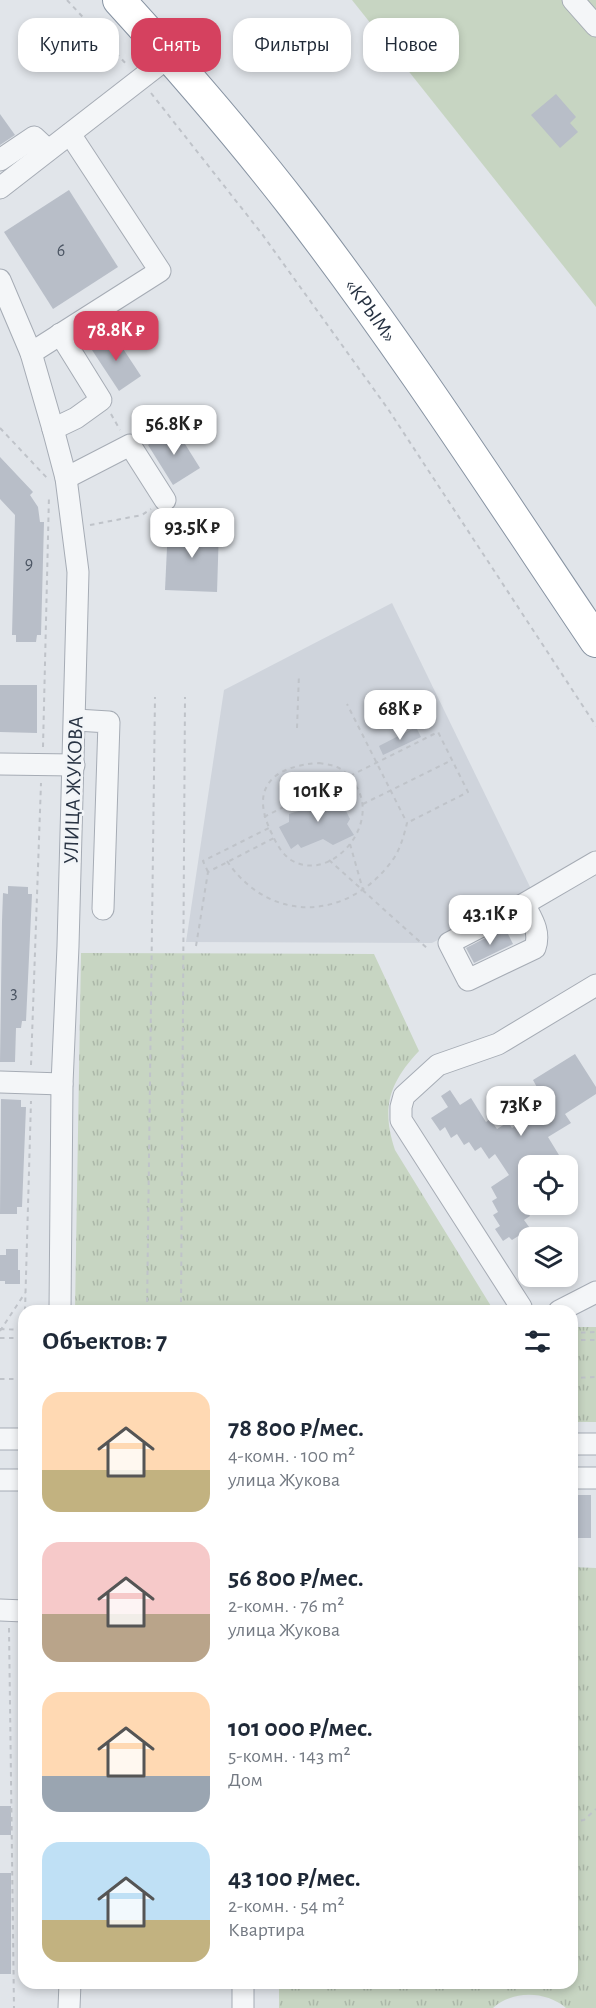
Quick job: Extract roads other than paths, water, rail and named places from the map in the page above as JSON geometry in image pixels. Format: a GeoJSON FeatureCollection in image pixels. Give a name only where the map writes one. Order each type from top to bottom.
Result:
{"type":"FeatureCollection","features":[{"type":"Feature","properties":{"kind":"highway","name":"«КРЫМ»"},"geometry":{"type":"LineString","coordinates":[[119,0],[135,18]]}},
{"type":"Feature","properties":{"kind":"highway","name":"«КРЫМ»"},"geometry":{"type":"LineString","coordinates":[[129,0],[176,51],[298,200],[427,376],[596,628]]}},
{"type":"Feature","properties":{"kind":"highway","name":"«КРЫМ»"},"geometry":{"type":"LineString","coordinates":[[183,72],[292,204],[407,362],[596,641]]}},
{"type":"Feature","properties":{"kind":"street"},"geometry":{"type":"LineString","coordinates":[[577,1],[596,26]]}},
{"type":"Feature","properties":{"kind":"street"},"geometry":{"type":"LineString","coordinates":[[0,188],[151,72]]}},
{"type":"Feature","properties":{"kind":"street"},"geometry":{"type":"LineString","coordinates":[[32,353],[160,271],[70,134]]}},
{"type":"Feature","properties":{"kind":"street"},"geometry":{"type":"LineString","coordinates":[[0,160],[34,137],[48,150]]}},
{"type":"Feature","properties":{"kind":"street","name":"УЛИЦА ЖУКОВА"},"geometry":{"type":"LineString","coordinates":[[0,280],[32,353],[53,429],[55,483],[73,528],[78,572],[74,765],[62,1084],[60,1305]]}},
{"type":"Feature","properties":{"kind":"street"},"geometry":{"type":"LineString","coordinates":[[53,429],[76,418],[101,400],[60,334]]}},
{"type":"Feature","properties":{"kind":"street"},"geometry":{"type":"LineString","coordinates":[[55,483],[130,445],[165,500]]}},
{"type":"Feature","properties":{"kind":"street"},"geometry":{"type":"LineString","coordinates":[[75,720],[109,722],[103,909]]}},
{"type":"Feature","properties":{"kind":"street"},"geometry":{"type":"LineString","coordinates":[[0,764],[74,765]]}},
{"type":"Feature","properties":{"kind":"street"},"geometry":{"type":"LineString","coordinates":[[524,904],[596,862]]}},
{"type":"Feature","properties":{"kind":"street"},"geometry":{"type":"LineString","coordinates":[[520,1305],[402,1120],[400,1107],[404,1096],[438,1065],[498,1044],[596,985]]}},
{"type":"Feature","properties":{"kind":"street"},"geometry":{"type":"LineString","coordinates":[[0,1082],[62,1084]]}},
{"type":"Feature","properties":{"kind":"street"},"geometry":{"type":"LineString","coordinates":[[571,1305],[596,1292]]}},
{"type":"Feature","properties":{"kind":"street"},"geometry":{"type":"LineString","coordinates":[[0,1439],[18,1439]]}},
{"type":"Feature","properties":{"kind":"street"},"geometry":{"type":"LineString","coordinates":[[578,1444],[596,1444]]}},
{"type":"Feature","properties":{"kind":"street"},"geometry":{"type":"LineString","coordinates":[[578,1478],[596,1478]]}},
{"type":"Feature","properties":{"kind":"street"},"geometry":{"type":"LineString","coordinates":[[0,1480],[18,1480]]}},
{"type":"Feature","properties":{"kind":"street"},"geometry":{"type":"LineString","coordinates":[[69,2008],[70,1989]]}},
{"type":"Feature","properties":{"kind":"street"},"geometry":{"type":"LineString","coordinates":[[243,1989],[243,2008]]}}]}
